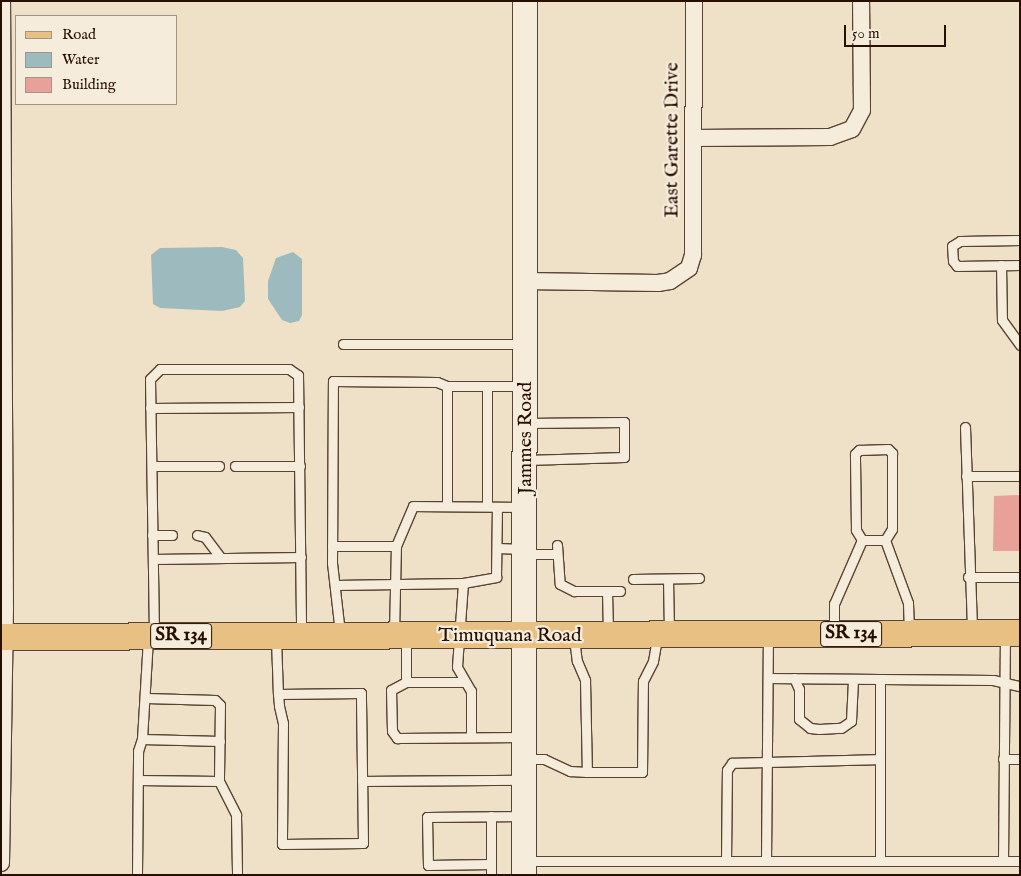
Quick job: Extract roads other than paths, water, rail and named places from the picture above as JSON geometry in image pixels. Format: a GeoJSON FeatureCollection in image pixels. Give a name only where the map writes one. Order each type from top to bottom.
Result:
{"type":"FeatureCollection","features":[{"type":"Feature","properties":{"kind":"main road","name":"Timuquana Road"},"geometry":{"type":"LineString","coordinates":[[3,637],[1013,633]]}},
{"type":"Feature","properties":{"kind":"street"},"geometry":{"type":"LineString","coordinates":[[1,863],[3,637],[2,1]]}},
{"type":"Feature","properties":{"kind":"street","name":"Jammes Road"},"geometry":{"type":"LineString","coordinates":[[524,868],[525,1]]}},
{"type":"Feature","properties":{"kind":"street","name":"East Garette Drive"},"geometry":{"type":"LineString","coordinates":[[524,282],[658,283],[681,276],[693,255],[694,1]]}},
{"type":"Feature","properties":{"kind":"street"},"geometry":{"type":"LineString","coordinates":[[693,138],[830,137],[852,129],[862,110],[861,1]]}},
{"type":"Feature","properties":{"kind":"lane"},"geometry":{"type":"LineString","coordinates":[[1020,240],[960,241],[952,246],[953,261],[957,266],[1020,265]]}},
{"type":"Feature","properties":{"kind":"lane"},"geometry":{"type":"LineString","coordinates":[[1001,265],[1002,320],[1020,344]]}},
{"type":"Feature","properties":{"kind":"lane"},"geometry":{"type":"LineString","coordinates":[[343,344],[524,344]]}},
{"type":"Feature","properties":{"kind":"lane"},"geometry":{"type":"LineString","coordinates":[[137,875],[138,751],[142,739],[151,637],[153,559],[150,379],[160,369],[289,369],[298,375],[301,557],[278,694],[283,723],[282,844],[363,843],[361,693],[278,694]]}},
{"type":"Feature","properties":{"kind":"lane"},"geometry":{"type":"LineString","coordinates":[[340,636],[332,546],[333,381],[437,382],[447,386],[525,386]]}},
{"type":"Feature","properties":{"kind":"lane"},"geometry":{"type":"LineString","coordinates":[[447,386],[447,506]]}},
{"type":"Feature","properties":{"kind":"lane"},"geometry":{"type":"LineString","coordinates":[[487,386],[487,506]]}},
{"type":"Feature","properties":{"kind":"lane"},"geometry":{"type":"LineString","coordinates":[[150,408],[299,408]]}},
{"type":"Feature","properties":{"kind":"lane"},"geometry":{"type":"LineString","coordinates":[[525,423],[624,422],[624,457],[525,460]]}},
{"type":"Feature","properties":{"kind":"lane"},"geometry":{"type":"LineString","coordinates":[[965,426],[968,578],[972,634]]}},
{"type":"Feature","properties":{"kind":"lane"},"geometry":{"type":"LineString","coordinates":[[862,540],[856,530],[855,454],[859,450],[888,449],[892,453],[892,529],[886,540],[908,603],[909,634]]}},
{"type":"Feature","properties":{"kind":"lane"},"geometry":{"type":"LineString","coordinates":[[152,466],[219,466]]}},
{"type":"Feature","properties":{"kind":"lane"},"geometry":{"type":"LineString","coordinates":[[235,466],[300,466]]}},
{"type":"Feature","properties":{"kind":"lane"},"geometry":{"type":"LineString","coordinates":[[966,476],[1020,476]]}},
{"type":"Feature","properties":{"kind":"lane"},"geometry":{"type":"LineString","coordinates":[[406,682],[396,584],[396,546],[413,506],[525,507]]}},
{"type":"Feature","properties":{"kind":"lane"},"geometry":{"type":"LineString","coordinates":[[336,585],[463,583],[496,577],[497,507]]}},
{"type":"Feature","properties":{"kind":"lane"},"geometry":{"type":"LineString","coordinates":[[152,536],[172,535]]}},
{"type":"Feature","properties":{"kind":"lane"},"geometry":{"type":"LineString","coordinates":[[197,535],[205,537],[221,558]]}},
{"type":"Feature","properties":{"kind":"lane"},"geometry":{"type":"LineString","coordinates":[[862,540],[886,540]]}},
{"type":"Feature","properties":{"kind":"lane"},"geometry":{"type":"LineString","coordinates":[[834,634],[834,604],[862,540]]}},
{"type":"Feature","properties":{"kind":"lane"},"geometry":{"type":"LineString","coordinates":[[332,546],[396,546]]}},
{"type":"Feature","properties":{"kind":"lane"},"geometry":{"type":"LineString","coordinates":[[497,548],[525,551],[557,550],[560,584],[574,591],[620,591]]}},
{"type":"Feature","properties":{"kind":"lane"},"geometry":{"type":"LineString","coordinates":[[153,559],[301,557]]}},
{"type":"Feature","properties":{"kind":"lane"},"geometry":{"type":"LineString","coordinates":[[633,579],[699,578]]}},
{"type":"Feature","properties":{"kind":"lane"},"geometry":{"type":"LineString","coordinates":[[968,578],[1020,578]]}},
{"type":"Feature","properties":{"kind":"lane"},"geometry":{"type":"LineString","coordinates":[[362,781],[525,758],[544,760],[570,771],[642,772],[644,681],[663,634],[668,579]]}},
{"type":"Feature","properties":{"kind":"lane"},"geometry":{"type":"LineString","coordinates":[[463,583],[462,635],[457,667],[464,682],[471,691],[471,737]]}},
{"type":"Feature","properties":{"kind":"lane"},"geometry":{"type":"LineString","coordinates":[[607,591],[608,635]]}},
{"type":"Feature","properties":{"kind":"lane"},"geometry":{"type":"LineString","coordinates":[[1003,861],[1003,759],[1006,684],[1013,633]]}},
{"type":"Feature","properties":{"kind":"lane"},"geometry":{"type":"LineString","coordinates":[[766,861],[768,634]]}},
{"type":"Feature","properties":{"kind":"lane"},"geometry":{"type":"LineString","coordinates":[[574,635],[577,661],[585,680],[587,772]]}},
{"type":"Feature","properties":{"kind":"lane"},"geometry":{"type":"LineString","coordinates":[[768,678],[880,682],[993,680],[1020,686]]}},
{"type":"Feature","properties":{"kind":"lane"},"geometry":{"type":"LineString","coordinates":[[794,678],[799,689],[799,719],[810,728],[819,729],[841,728],[851,721],[853,680]]}},
{"type":"Feature","properties":{"kind":"lane"},"geometry":{"type":"LineString","coordinates":[[464,682],[406,682],[391,690],[392,731],[397,738],[471,737],[525,758]]}},
{"type":"Feature","properties":{"kind":"lane"},"geometry":{"type":"LineString","coordinates":[[880,682],[880,861]]}},
{"type":"Feature","properties":{"kind":"lane"},"geometry":{"type":"LineString","coordinates":[[146,698],[215,700],[220,705],[219,781],[236,815],[237,875]]}},
{"type":"Feature","properties":{"kind":"lane"},"geometry":{"type":"LineString","coordinates":[[142,739],[220,741]]}},
{"type":"Feature","properties":{"kind":"lane"},"geometry":{"type":"LineString","coordinates":[[726,861],[727,770],[738,760],[880,759]]}},
{"type":"Feature","properties":{"kind":"lane"},"geometry":{"type":"LineString","coordinates":[[1003,759],[1020,759]]}},
{"type":"Feature","properties":{"kind":"lane"},"geometry":{"type":"LineString","coordinates":[[138,780],[219,781]]}},
{"type":"Feature","properties":{"kind":"lane"},"geometry":{"type":"LineString","coordinates":[[491,816],[491,875]]}},
{"type":"Feature","properties":{"kind":"lane"},"geometry":{"type":"LineString","coordinates":[[491,864],[428,865],[427,817],[524,816]]}},
{"type":"Feature","properties":{"kind":"lane"},"geometry":{"type":"LineString","coordinates":[[524,868],[726,861],[1020,861]]}},
{"type":"Feature","properties":{"kind":"water"},"geometry":{"type":"Polygon","coordinates":[[[222,247],[236,250],[243,258],[245,301],[240,307],[222,311],[160,308],[153,304],[151,255],[160,248],[222,247]]]}},
{"type":"Feature","properties":{"kind":"water"},"geometry":{"type":"Polygon","coordinates":[[[293,252],[302,259],[302,315],[299,321],[290,323],[282,320],[268,299],[268,281],[276,258],[293,252]]]}}]}
